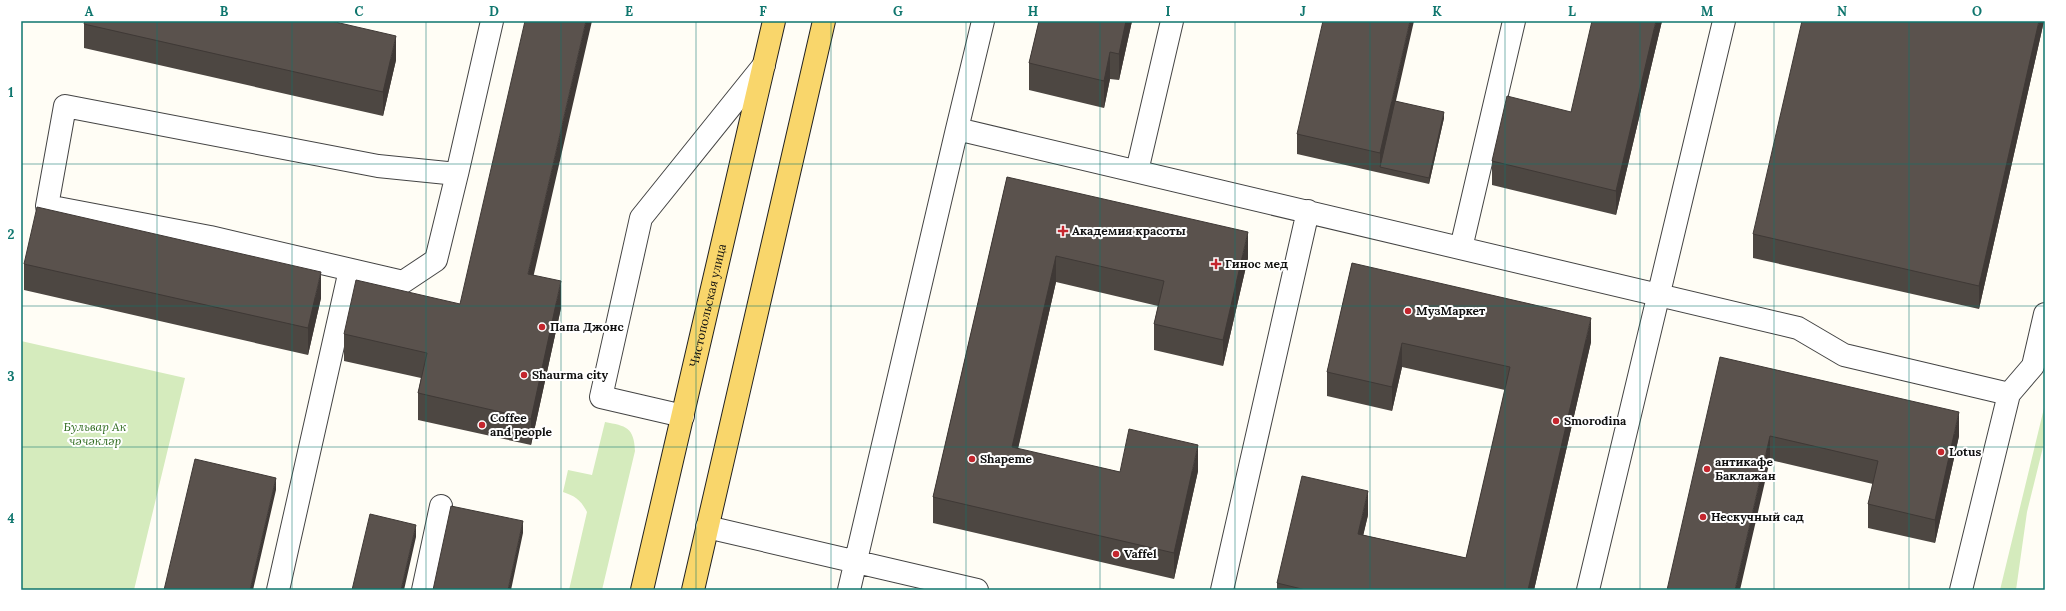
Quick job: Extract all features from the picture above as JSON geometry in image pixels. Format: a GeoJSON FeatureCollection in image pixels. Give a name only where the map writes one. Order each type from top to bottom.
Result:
{"type":"FeatureCollection","features":[{"type":"Feature","properties":{"kind":"main road","name":"Чистопольская улица"},"geometry":{"type":"LineString","coordinates":[[642,590],[774,21]]}},
{"type":"Feature","properties":{"kind":"main road"},"geometry":{"type":"LineString","coordinates":[[693,590],[824,21]]}},
{"type":"Feature","properties":{"kind":"street"},"geometry":{"type":"LineString","coordinates":[[457,174],[378,166],[64,106],[46,206],[210,237],[403,282],[436,260],[457,174],[492,21]]}},
{"type":"Feature","properties":{"kind":"street"},"geometry":{"type":"LineString","coordinates":[[849,590],[983,21]]}},
{"type":"Feature","properties":{"kind":"street"},"geometry":{"type":"LineString","coordinates":[[1137,171],[1172,21]]}},
{"type":"Feature","properties":{"kind":"street"},"geometry":{"type":"LineString","coordinates":[[1461,248],[1514,21]]}},
{"type":"Feature","properties":{"kind":"street"},"geometry":{"type":"LineString","coordinates":[[1588,590],[1724,21]]}},
{"type":"Feature","properties":{"kind":"street"},"geometry":{"type":"LineString","coordinates":[[683,416],[601,397],[641,218],[764,65]]}},
{"type":"Feature","properties":{"kind":"street"},"geometry":{"type":"LineString","coordinates":[[957,129],[1798,328],[1844,355],[2009,394]]}},
{"type":"Feature","properties":{"kind":"street"},"geometry":{"type":"LineString","coordinates":[[1222,590],[1308,211]]}},
{"type":"Feature","properties":{"kind":"street"},"geometry":{"type":"LineString","coordinates":[[278,590],[350,270]]}},
{"type":"Feature","properties":{"kind":"street"},"geometry":{"type":"LineString","coordinates":[[1961,590],[2009,394],[2033,366],[2045,314]]}},
{"type":"Feature","properties":{"kind":"street"},"geometry":{"type":"LineString","coordinates":[[423,590],[441,506]]}},
{"type":"Feature","properties":{"kind":"street"},"geometry":{"type":"LineString","coordinates":[[707,527],[977,590]]}},
{"type":"Feature","properties":{"kind":"green space","name":"Бульвар Ак чәчәкләр"},"geometry":{"type":"Polygon","coordinates":[[[21,341],[185,378],[134,590],[21,590],[21,341]]]}},
{"type":"Feature","properties":{"kind":"green space"},"geometry":{"type":"Polygon","coordinates":[[[2045,404],[2045,439],[2027,512],[2016,590],[2000,590],[2045,404]]]}},
{"type":"Feature","properties":{"kind":"green space"},"geometry":{"type":"Polygon","coordinates":[[[605,422],[628,429],[633,437],[635,451],[602,590],[569,590],[587,512],[577,499],[563,492],[568,470],[592,475],[605,422]]]}},
{"type":"Feature","properties":{"kind":"building"},"geometry":{"type":"Polygon","coordinates":[[[85,21],[331,21],[396,36],[383,92],[84,24],[85,21]]]}},
{"type":"Feature","properties":{"kind":"building"},"geometry":{"type":"Polygon","coordinates":[[[525,21],[586,21],[528,274],[561,281],[531,419],[418,393],[427,353],[344,334],[356,280],[460,304],[525,21]]]}},
{"type":"Feature","properties":{"kind":"building"},"geometry":{"type":"Polygon","coordinates":[[[1039,21],[1126,21],[1119,54],[1110,52],[1104,81],[1029,63],[1039,21]]]}},
{"type":"Feature","properties":{"kind":"building"},"geometry":{"type":"Polygon","coordinates":[[[1323,21],[1410,21],[1380,153],[1297,134],[1323,21]]]}},
{"type":"Feature","properties":{"kind":"building"},"geometry":{"type":"Polygon","coordinates":[[[1592,21],[1656,21],[1616,191],[1492,161],[1507,96],[1571,112],[1592,21]]]}},
{"type":"Feature","properties":{"kind":"building"},"geometry":{"type":"Polygon","coordinates":[[[1802,21],[2039,21],[1979,286],[1753,234],[1802,21]]]}},
{"type":"Feature","properties":{"kind":"building"},"geometry":{"type":"Polygon","coordinates":[[[1395,101],[1444,112],[1429,178],[1380,167],[1395,101]]]}},
{"type":"Feature","properties":{"kind":"building"},"geometry":{"type":"Polygon","coordinates":[[[1007,177],[1248,232],[1223,340],[1154,324],[1164,281],[1056,256],[1012,447],[1120,472],[1129,429],[1198,445],[1174,553],[933,497],[1007,177]]]}},
{"type":"Feature","properties":{"kind":"building"},"geometry":{"type":"Polygon","coordinates":[[[37,207],[321,272],[308,328],[24,264],[37,207]]]}},
{"type":"Feature","properties":{"kind":"building"},"geometry":{"type":"Polygon","coordinates":[[[1352,263],[1591,318],[1528,590],[1306,590],[1277,583],[1302,476],[1368,491],[1358,534],[1466,558],[1510,367],[1402,343],[1392,387],[1327,372],[1352,263]]]}},
{"type":"Feature","properties":{"kind":"building"},"geometry":{"type":"Polygon","coordinates":[[[1720,357],[1959,412],[1935,520],[1868,504],[1878,461],[1770,436],[1735,590],[1667,590],[1720,357]]]}},
{"type":"Feature","properties":{"kind":"building"},"geometry":{"type":"Polygon","coordinates":[[[195,459],[276,478],[250,590],[164,590],[195,459]]]}},
{"type":"Feature","properties":{"kind":"building"},"geometry":{"type":"Polygon","coordinates":[[[451,506],[523,521],[508,590],[433,590],[451,506]]]}},
{"type":"Feature","properties":{"kind":"building"},"geometry":{"type":"Polygon","coordinates":[[[370,514],[416,525],[401,590],[352,590],[370,514]]]}},
{"type":"Feature","properties":{"kind":"place","name":"Академия красоты"},"geometry":{"type":"Point","coordinates":[1063,231]}},
{"type":"Feature","properties":{"kind":"place","name":"Гинос мед"},"geometry":{"type":"Point","coordinates":[1216,264]}},
{"type":"Feature","properties":{"kind":"place","name":"МузМаркет"},"geometry":{"type":"Point","coordinates":[1408,311]}},
{"type":"Feature","properties":{"kind":"place","name":"Папа Джонс"},"geometry":{"type":"Point","coordinates":[542,327]}},
{"type":"Feature","properties":{"kind":"place","name":"Shaurma city"},"geometry":{"type":"Point","coordinates":[524,375]}},
{"type":"Feature","properties":{"kind":"place","name":"Smorodina"},"geometry":{"type":"Point","coordinates":[1556,421]}},
{"type":"Feature","properties":{"kind":"place","name":"Coffee and people"},"geometry":{"type":"Point","coordinates":[482,425]}},
{"type":"Feature","properties":{"kind":"place","name":"Lotus"},"geometry":{"type":"Point","coordinates":[1941,452]}},
{"type":"Feature","properties":{"kind":"place","name":"Shapeme"},"geometry":{"type":"Point","coordinates":[972,459]}},
{"type":"Feature","properties":{"kind":"place","name":"антикафе Баклажан"},"geometry":{"type":"Point","coordinates":[1707,469]}},
{"type":"Feature","properties":{"kind":"place","name":"Нескучный сад"},"geometry":{"type":"Point","coordinates":[1703,517]}},
{"type":"Feature","properties":{"kind":"place","name":"Vaffel"},"geometry":{"type":"Point","coordinates":[1116,554]}}]}
